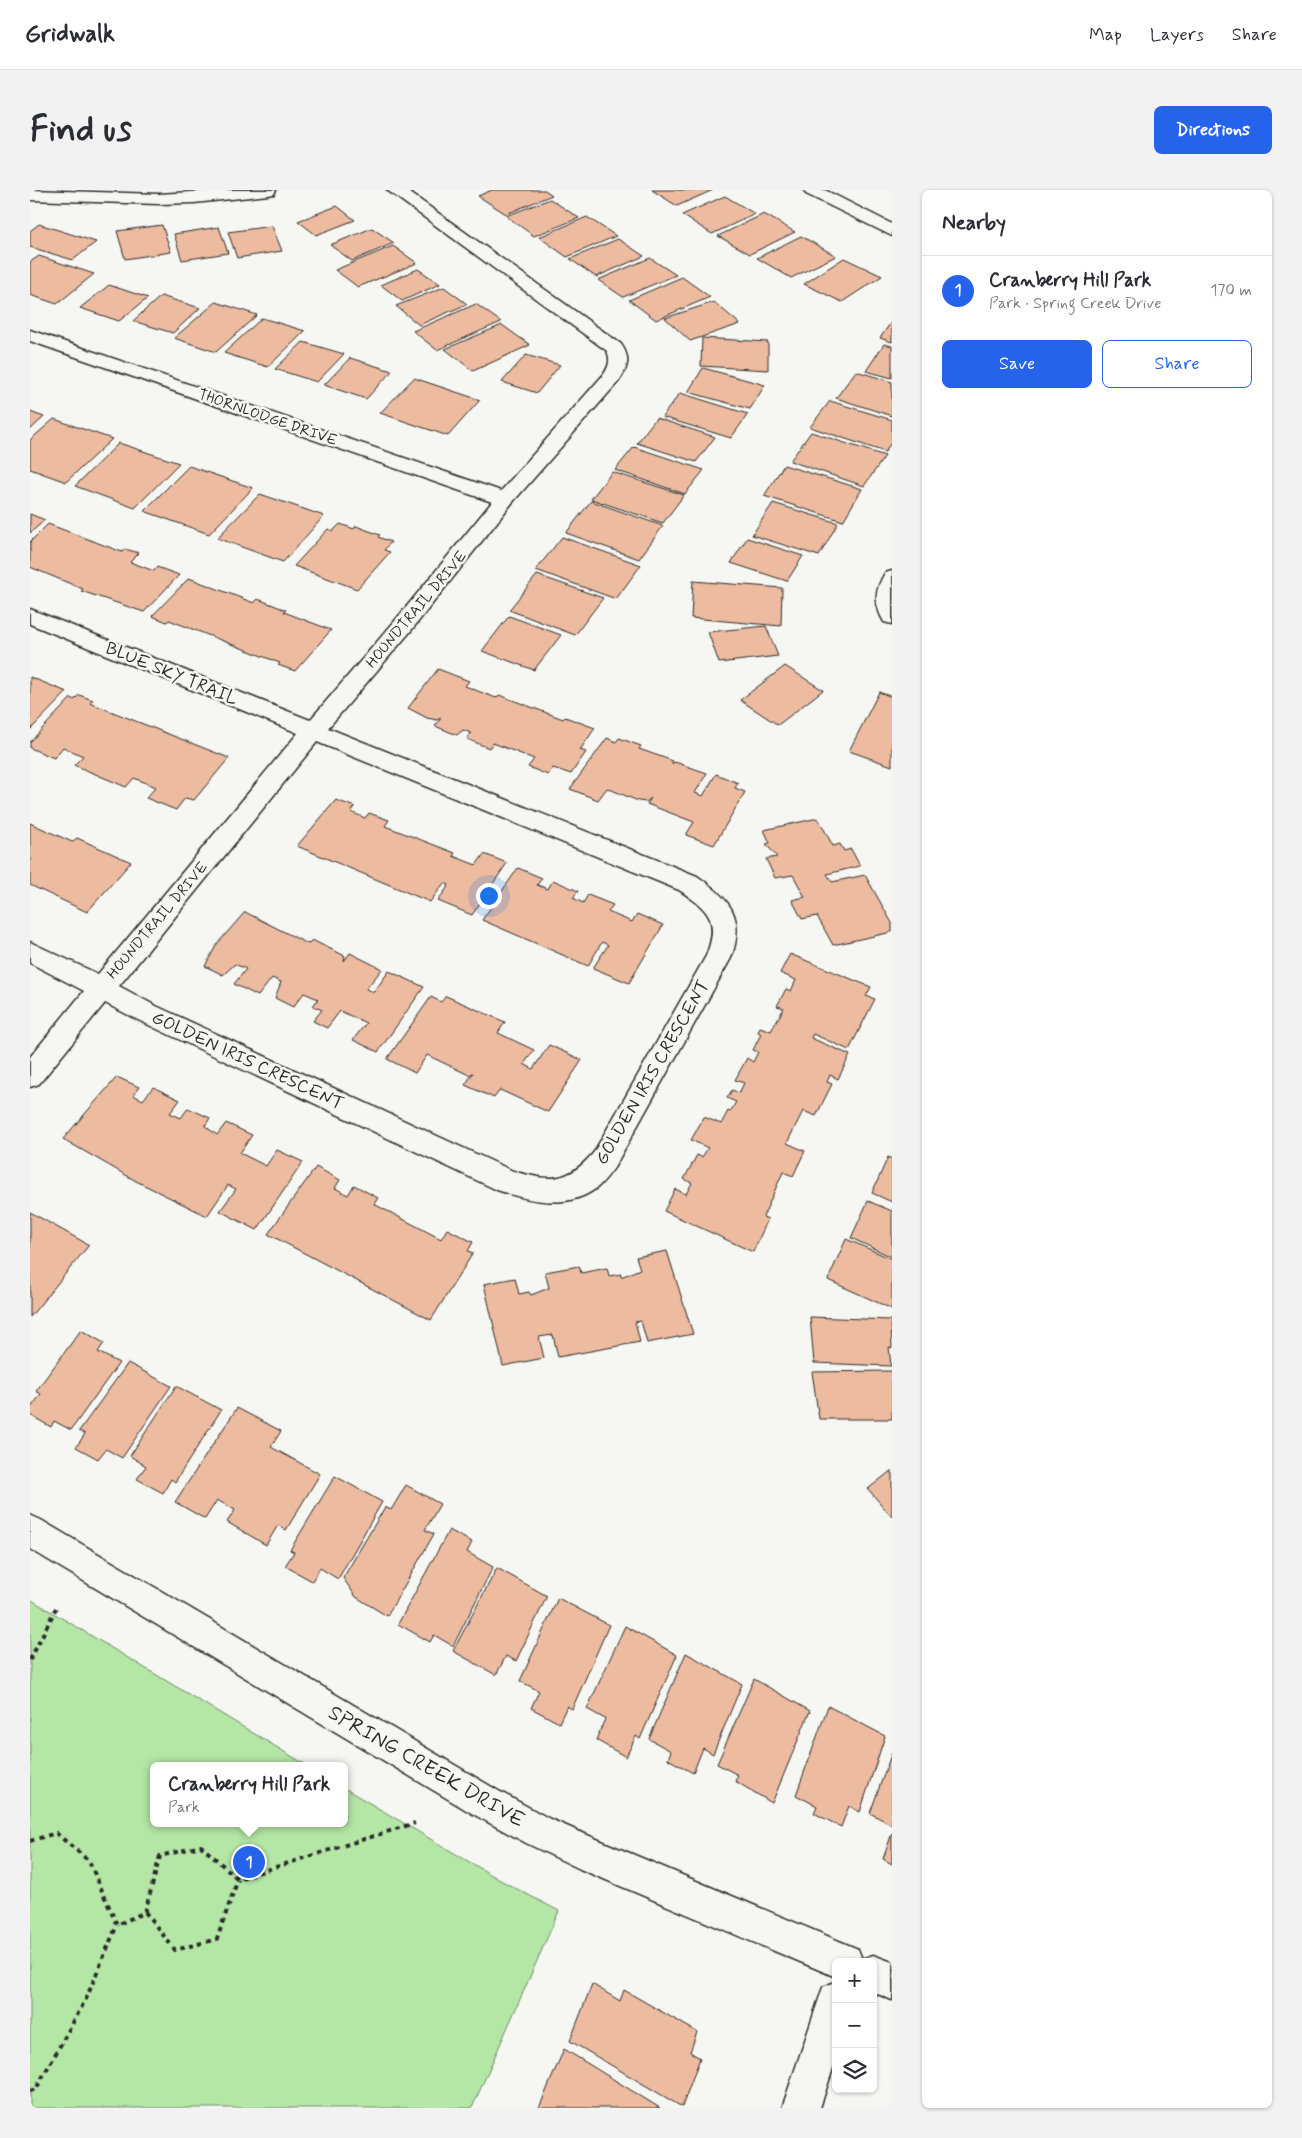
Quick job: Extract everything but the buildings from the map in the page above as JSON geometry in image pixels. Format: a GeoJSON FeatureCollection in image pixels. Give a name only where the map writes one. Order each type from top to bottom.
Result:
{"type":"FeatureCollection","features":[{"type":"Feature","properties":{"kind":"street"},"geometry":{"type":"LineString","coordinates":[[30,195],[168,199],[230,195],[268,190]]}},
{"type":"Feature","properties":{"kind":"street","name":"HOUNDTRAIL DRIVE"},"geometry":{"type":"LineString","coordinates":[[30,1076],[100,988],[134,950],[313,730],[402,627],[505,499],[612,377],[618,367],[619,357],[615,348],[396,190]]}},
{"type":"Feature","properties":{"kind":"street"},"geometry":{"type":"LineString","coordinates":[[812,190],[892,231]]}},
{"type":"Feature","properties":{"kind":"street","name":"THORNLODGE DRIVE"},"geometry":{"type":"LineString","coordinates":[[30,335],[505,499]]}},
{"type":"Feature","properties":{"kind":"street"},"geometry":{"type":"LineString","coordinates":[[892,578],[888,584],[885,600],[892,617]]}},
{"type":"Feature","properties":{"kind":"street","name":"BLUE SKY TRAIL"},"geometry":{"type":"LineString","coordinates":[[30,616],[313,730]]}},
{"type":"Feature","properties":{"kind":"street","name":"GOLDEN IRIS CRESCENT"},"geometry":{"type":"LineString","coordinates":[[30,952],[145,1012],[507,1181],[534,1190],[558,1190],[586,1179],[604,1160],[724,945],[725,918],[718,905],[688,883],[313,730]]}},
{"type":"Feature","properties":{"kind":"street","name":"SPRING CREEK DRIVE"},"geometry":{"type":"LineString","coordinates":[[30,1530],[477,1797],[538,1831],[602,1860],[835,1958]]}},
{"type":"Feature","properties":{"kind":"street"},"geometry":{"type":"LineString","coordinates":[[877,1975],[892,1981]]}},
{"type":"Feature","properties":{"kind":"street"},"geometry":{"type":"LineString","coordinates":[[801,2108],[835,2003]]}},
{"type":"Feature","properties":{"kind":"path"},"geometry":{"type":"LineString","coordinates":[[30,1660],[56,1608]]}},
{"type":"Feature","properties":{"kind":"path"},"geometry":{"type":"LineString","coordinates":[[238,1879],[415,1823]]}},
{"type":"Feature","properties":{"kind":"path"},"geometry":{"type":"LineString","coordinates":[[30,1841],[56,1833],[89,1861],[117,1925]]}},
{"type":"Feature","properties":{"kind":"path"},"geometry":{"type":"LineString","coordinates":[[145,1912],[160,1856],[201,1846],[238,1879]]}},
{"type":"Feature","properties":{"kind":"path"},"geometry":{"type":"LineString","coordinates":[[145,1912],[175,1950],[217,1939],[238,1879]]}},
{"type":"Feature","properties":{"kind":"path"},"geometry":{"type":"LineString","coordinates":[[30,2091],[36,2089],[86,1999],[117,1925],[145,1912]]}},
{"type":"Feature","properties":{"kind":"green space"},"geometry":{"type":"Polygon","coordinates":[[[30,1599],[301,1762],[150,1762],[150,1827],[348,1827],[348,1790],[500,1880],[559,1911],[472,2108],[30,2108],[30,1599]]]}},
{"type":"Feature","properties":{"kind":"place","name":"Cranberry Hill Park"},"geometry":{"type":"Point","coordinates":[249,1862]}}]}
